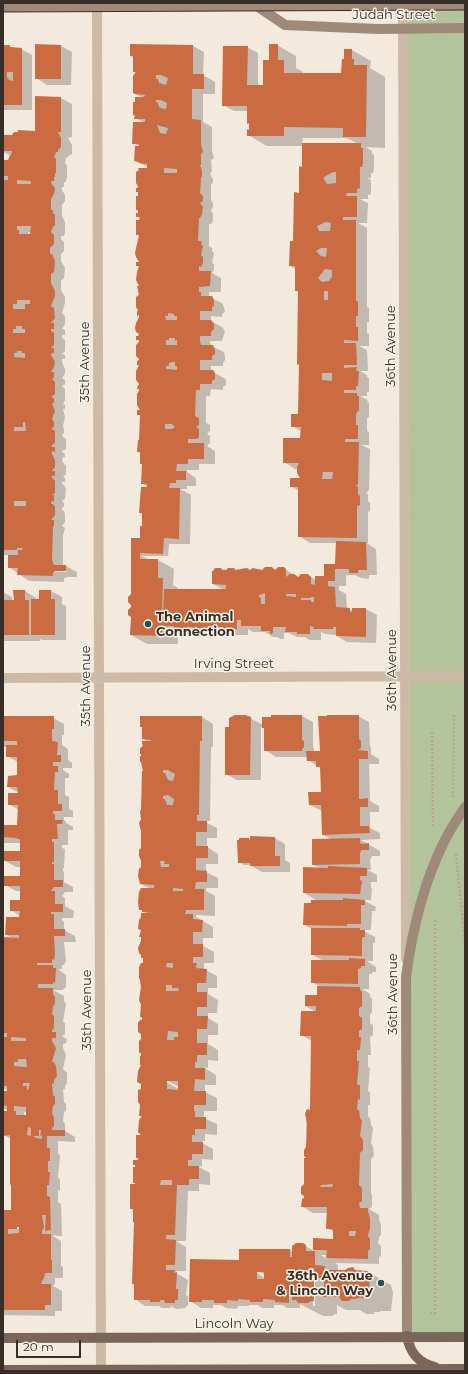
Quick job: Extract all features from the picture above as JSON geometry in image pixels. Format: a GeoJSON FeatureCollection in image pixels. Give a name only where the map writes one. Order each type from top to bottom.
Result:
{"type":"FeatureCollection","features":[{"type":"Feature","properties":{"kind":"main road"},"geometry":{"type":"LineString","coordinates":[[407,1336],[409,1347],[414,1355],[429,1366],[440,1369]]}},
{"type":"Feature","properties":{"kind":"main road","name":"Lincoln Way"},"geometry":{"type":"LineString","coordinates":[[3,1338],[465,1336]]}},
{"type":"Feature","properties":{"kind":"main road"},"geometry":{"type":"LineString","coordinates":[[3,1370],[465,1369]]}},
{"type":"Feature","properties":{"kind":"street","name":"36th Avenue"},"geometry":{"type":"LineString","coordinates":[[403,4],[407,1336]]}},
{"type":"Feature","properties":{"kind":"street","name":"35th Avenue"},"geometry":{"type":"LineString","coordinates":[[97,5],[101,1369]]}},
{"type":"Feature","properties":{"kind":"street","name":"Judah Street"},"geometry":{"type":"LineString","coordinates":[[4,6],[465,5]]}},
{"type":"Feature","properties":{"kind":"street","name":"Judah Street"},"geometry":{"type":"LineString","coordinates":[[257,6],[285,25],[378,29],[465,28]]}},
{"type":"Feature","properties":{"kind":"street","name":"Irving Street"},"geometry":{"type":"LineString","coordinates":[[3,678],[465,676]]}},
{"type":"Feature","properties":{"kind":"street"},"geometry":{"type":"LineString","coordinates":[[406,977],[414,928],[432,871],[444,843],[465,807]]}},
{"type":"Feature","properties":{"kind":"path"},"geometry":{"type":"LineString","coordinates":[[453,804],[454,715]]}},
{"type":"Feature","properties":{"kind":"path"},"geometry":{"type":"LineString","coordinates":[[432,732],[433,834]]}},
{"type":"Feature","properties":{"kind":"path"},"geometry":{"type":"LineString","coordinates":[[456,848],[465,943]]}},
{"type":"Feature","properties":{"kind":"path"},"geometry":{"type":"LineString","coordinates":[[430,1313],[435,1313],[435,914]]}},
{"type":"Feature","properties":{"kind":"green space"},"geometry":{"type":"Polygon","coordinates":[[[403,3],[465,3],[465,1336],[407,1336],[403,3]]]}},
{"type":"Feature","properties":{"kind":"building"},"geometry":{"type":"Polygon","coordinates":[[[35,44],[61,45],[61,79],[35,79],[35,44]]]}},
{"type":"Feature","properties":{"kind":"building"},"geometry":{"type":"Polygon","coordinates":[[[130,44],[193,45],[193,74],[204,74],[204,89],[192,89],[192,119],[201,120],[201,144],[203,152],[201,154],[200,167],[202,177],[200,193],[203,196],[203,201],[200,203],[203,207],[202,214],[199,218],[198,241],[202,241],[201,244],[203,246],[201,255],[203,257],[203,263],[201,267],[199,266],[199,271],[211,271],[210,286],[199,287],[199,292],[201,292],[201,296],[212,296],[214,300],[212,311],[200,311],[200,320],[211,320],[214,324],[214,329],[211,332],[211,336],[200,336],[200,341],[201,345],[213,345],[215,354],[212,356],[212,360],[200,360],[200,370],[213,370],[215,373],[215,379],[212,381],[212,384],[200,384],[200,390],[196,390],[195,416],[199,418],[199,425],[196,427],[199,429],[199,437],[197,439],[188,439],[188,443],[204,443],[204,459],[188,459],[188,464],[177,464],[176,471],[186,471],[186,480],[176,480],[176,483],[170,483],[169,488],[180,488],[179,539],[164,538],[163,554],[140,553],[140,559],[158,559],[158,578],[163,578],[162,616],[164,589],[226,589],[226,585],[212,584],[212,571],[215,568],[221,568],[222,570],[226,570],[228,568],[234,568],[235,570],[247,568],[250,570],[253,568],[262,570],[265,567],[272,567],[275,570],[278,567],[284,567],[286,569],[286,577],[290,574],[294,574],[298,577],[301,574],[308,574],[311,577],[311,584],[315,585],[315,576],[324,576],[324,564],[335,564],[336,541],[366,542],[367,570],[358,570],[358,573],[349,573],[349,569],[335,569],[335,581],[328,581],[328,586],[335,587],[336,607],[350,608],[350,612],[352,612],[352,608],[366,608],[366,637],[336,636],[336,627],[333,627],[333,629],[313,629],[314,627],[310,626],[310,634],[285,632],[286,627],[273,627],[273,633],[270,634],[270,631],[261,631],[261,626],[241,626],[241,620],[237,620],[237,629],[224,629],[223,627],[211,627],[211,629],[187,627],[187,629],[174,629],[174,626],[163,626],[163,636],[130,635],[131,617],[128,615],[128,610],[131,605],[128,602],[128,597],[131,594],[131,538],[140,538],[140,526],[142,526],[142,513],[139,513],[141,487],[147,487],[147,484],[141,484],[142,464],[140,464],[140,452],[137,452],[140,415],[137,415],[137,410],[140,410],[137,405],[137,394],[139,389],[137,389],[139,384],[136,380],[136,371],[139,365],[137,365],[137,361],[139,359],[136,356],[136,345],[139,340],[136,340],[136,336],[139,334],[136,332],[135,328],[139,317],[139,315],[137,316],[138,310],[136,307],[136,297],[139,295],[137,286],[139,286],[136,280],[139,266],[136,266],[136,262],[139,262],[135,253],[139,235],[136,235],[136,220],[139,220],[140,217],[136,217],[138,210],[136,210],[136,196],[138,196],[138,192],[136,192],[136,188],[138,188],[138,186],[136,183],[136,172],[139,170],[138,168],[147,168],[147,164],[134,161],[135,146],[139,146],[139,143],[132,144],[133,122],[145,122],[145,119],[134,119],[135,115],[133,115],[133,102],[135,102],[135,97],[144,97],[145,95],[133,93],[133,76],[136,72],[133,72],[133,56],[130,56],[130,44]],[[156,75],[156,79],[158,79],[159,83],[166,85],[168,78],[161,75],[156,75]],[[156,100],[160,108],[166,109],[167,103],[161,100],[156,100]],[[157,125],[160,133],[166,134],[168,128],[157,125]],[[164,168],[164,173],[177,173],[177,169],[164,168]],[[168,313],[168,316],[165,316],[166,320],[177,320],[177,316],[168,313]],[[169,338],[169,340],[166,340],[166,345],[177,345],[177,340],[175,341],[175,338],[169,338]],[[175,362],[169,363],[169,366],[166,366],[166,369],[177,370],[175,362]],[[165,424],[165,429],[172,429],[175,427],[172,424],[165,424]],[[265,593],[259,595],[261,598],[261,604],[265,604],[265,593]],[[286,594],[286,596],[296,597],[296,594],[286,594]],[[314,597],[301,598],[301,600],[311,600],[311,602],[314,602],[314,597]]]}},
{"type":"Feature","properties":{"kind":"building"},"geometry":{"type":"Polygon","coordinates":[[[269,44],[278,44],[278,60],[284,60],[284,73],[341,73],[342,59],[344,59],[344,49],[352,49],[352,59],[354,59],[354,65],[367,65],[366,137],[343,137],[343,128],[284,127],[284,136],[247,136],[249,123],[247,124],[247,106],[222,106],[223,46],[248,46],[247,85],[263,85],[263,60],[269,60],[269,44]]]}},
{"type":"Feature","properties":{"kind":"building"},"geometry":{"type":"Polygon","coordinates":[[[3,45],[10,45],[10,47],[22,48],[22,105],[3,105],[3,45]],[[7,72],[7,77],[9,80],[13,81],[13,72],[7,72]]]}},
{"type":"Feature","properties":{"kind":"building"},"geometry":{"type":"Polygon","coordinates":[[[35,96],[61,97],[61,132],[58,132],[61,138],[61,147],[58,152],[56,152],[54,158],[56,158],[56,173],[54,181],[51,183],[55,188],[51,199],[51,210],[53,210],[55,215],[55,225],[52,228],[53,230],[51,230],[54,235],[54,244],[50,248],[50,254],[52,254],[55,261],[54,272],[51,274],[51,283],[55,291],[55,296],[51,306],[54,308],[55,318],[51,323],[54,323],[54,329],[51,329],[51,331],[54,333],[54,345],[51,348],[54,348],[54,353],[51,355],[55,362],[51,372],[54,372],[54,378],[52,379],[55,382],[55,394],[52,396],[52,398],[54,398],[54,403],[52,403],[55,411],[52,419],[54,422],[54,427],[52,429],[55,431],[55,443],[52,447],[55,447],[55,452],[52,451],[52,454],[55,460],[55,467],[52,471],[55,471],[55,476],[51,476],[55,481],[55,493],[52,495],[54,495],[54,501],[52,501],[51,504],[55,507],[55,515],[51,520],[54,520],[52,561],[55,565],[66,565],[66,571],[55,571],[53,572],[53,576],[17,575],[18,568],[8,568],[8,555],[18,555],[18,550],[22,550],[23,548],[17,548],[17,550],[3,550],[3,180],[8,180],[8,176],[3,176],[3,160],[8,160],[12,151],[3,151],[3,135],[12,135],[14,132],[18,132],[18,130],[35,131],[35,96]],[[17,180],[17,184],[31,184],[31,181],[17,180]],[[17,226],[17,230],[19,230],[19,234],[30,234],[31,226],[17,226]],[[17,300],[17,304],[13,304],[13,309],[25,309],[25,304],[30,304],[30,300],[17,300]],[[16,326],[16,329],[13,329],[13,333],[25,333],[25,329],[22,329],[22,326],[16,326]],[[17,351],[17,353],[14,353],[14,357],[25,358],[25,353],[22,353],[22,351],[17,351]],[[23,422],[23,427],[14,427],[14,431],[26,431],[25,422],[23,422]],[[14,501],[14,506],[26,506],[26,501],[14,501]]]}},
{"type":"Feature","properties":{"kind":"building"},"geometry":{"type":"Polygon","coordinates":[[[302,143],[361,143],[361,148],[363,148],[363,163],[359,172],[360,188],[357,189],[357,193],[347,193],[346,196],[357,196],[357,217],[343,217],[343,220],[356,220],[356,301],[358,301],[358,316],[356,316],[356,327],[358,327],[358,341],[344,340],[344,343],[356,343],[357,365],[344,365],[344,368],[357,367],[356,371],[359,371],[358,386],[356,386],[356,390],[344,390],[344,393],[357,393],[357,396],[359,396],[359,411],[356,415],[358,439],[345,439],[345,442],[359,442],[358,484],[356,486],[358,487],[358,494],[360,496],[360,505],[357,506],[357,538],[298,537],[298,487],[290,487],[290,478],[300,478],[297,473],[299,463],[283,463],[283,438],[300,438],[301,427],[291,427],[291,414],[298,414],[299,364],[297,365],[298,291],[295,291],[295,266],[289,266],[290,241],[293,241],[294,192],[299,193],[299,166],[302,167],[302,143]],[[336,172],[324,177],[327,184],[336,183],[336,172]],[[326,222],[317,226],[319,231],[330,231],[331,223],[326,222]],[[321,248],[316,251],[321,256],[326,257],[327,248],[321,248]],[[325,269],[318,278],[322,282],[329,281],[332,277],[332,270],[325,269]],[[324,291],[324,300],[328,300],[328,291],[324,291]],[[322,373],[322,380],[332,381],[332,373],[322,373]],[[323,472],[322,479],[332,479],[333,472],[323,472]]]}},
{"type":"Feature","properties":{"kind":"building"},"geometry":{"type":"Polygon","coordinates":[[[13,590],[25,590],[25,600],[29,600],[29,635],[3,635],[3,600],[14,600],[13,590]]]}},
{"type":"Feature","properties":{"kind":"building"},"geometry":{"type":"Polygon","coordinates":[[[39,590],[51,590],[51,599],[55,599],[55,635],[31,635],[31,599],[39,599],[39,590]]]}},
{"type":"Feature","properties":{"kind":"building"},"geometry":{"type":"Polygon","coordinates":[[[235,715],[245,715],[251,717],[250,775],[225,775],[225,727],[229,727],[229,718],[235,715]]]}},
{"type":"Feature","properties":{"kind":"building"},"geometry":{"type":"Polygon","coordinates":[[[271,715],[302,715],[302,740],[304,741],[304,747],[302,751],[264,751],[264,728],[262,728],[262,717],[271,717],[271,715]]]}},
{"type":"Feature","properties":{"kind":"building"},"geometry":{"type":"Polygon","coordinates":[[[359,715],[359,739],[361,741],[361,748],[358,750],[368,751],[368,759],[359,759],[359,799],[368,798],[368,807],[360,807],[360,826],[369,826],[370,833],[322,835],[321,805],[309,805],[308,792],[321,792],[320,767],[316,767],[316,761],[307,761],[306,751],[320,751],[318,716],[359,715]]]}},
{"type":"Feature","properties":{"kind":"building"},"geometry":{"type":"Polygon","coordinates":[[[3,716],[54,716],[52,741],[58,742],[57,755],[61,755],[61,762],[53,762],[53,766],[58,766],[58,772],[55,772],[54,790],[58,790],[58,804],[62,804],[62,811],[53,811],[53,814],[55,814],[55,820],[63,820],[62,824],[57,824],[58,839],[52,839],[52,842],[54,842],[54,862],[52,862],[52,864],[54,864],[54,880],[63,880],[63,887],[54,887],[51,891],[55,891],[55,904],[63,904],[63,912],[51,912],[51,914],[54,914],[54,929],[65,929],[65,936],[54,936],[55,954],[54,960],[52,959],[52,963],[37,963],[37,965],[53,965],[53,968],[56,968],[55,983],[38,984],[38,988],[53,988],[53,994],[55,997],[55,1004],[53,1006],[52,1014],[54,1016],[54,1028],[52,1032],[56,1032],[56,1038],[52,1038],[52,1041],[56,1048],[52,1062],[54,1062],[56,1066],[57,1076],[54,1080],[54,1084],[52,1083],[55,1104],[53,1106],[52,1114],[54,1117],[54,1126],[52,1130],[65,1130],[65,1136],[47,1136],[47,1148],[50,1148],[48,1172],[50,1172],[49,1185],[47,1185],[47,1196],[50,1197],[51,1230],[45,1231],[46,1215],[42,1215],[44,1228],[42,1230],[42,1234],[51,1234],[52,1273],[45,1273],[41,1284],[51,1284],[51,1305],[45,1305],[45,1310],[3,1310],[3,1210],[11,1210],[11,1185],[10,1135],[3,1136],[3,1111],[7,1111],[7,1106],[3,1105],[3,1091],[7,1091],[7,1086],[3,1086],[3,1037],[7,1037],[7,1033],[3,1033],[3,937],[19,938],[19,935],[5,935],[6,917],[19,917],[20,911],[10,911],[10,900],[20,900],[20,886],[4,886],[4,876],[20,876],[20,861],[4,861],[4,851],[20,851],[20,839],[3,837],[3,825],[17,825],[18,805],[8,805],[8,793],[18,793],[17,787],[7,787],[8,776],[17,775],[17,757],[6,757],[6,745],[17,745],[17,741],[3,741],[3,716]],[[11,1037],[11,1041],[26,1041],[26,1038],[11,1037]],[[18,1059],[18,1062],[14,1062],[14,1066],[27,1067],[26,1059],[18,1059]],[[23,1083],[23,1086],[27,1086],[28,1090],[30,1083],[23,1083]],[[14,1106],[14,1111],[16,1111],[16,1115],[26,1115],[26,1107],[14,1106]],[[28,1127],[27,1135],[31,1136],[31,1128],[28,1127]],[[39,1130],[39,1136],[33,1136],[42,1139],[42,1135],[40,1136],[41,1130],[39,1130]],[[17,1227],[17,1229],[8,1229],[8,1234],[19,1233],[19,1227],[17,1227]]]}},
{"type":"Feature","properties":{"kind":"building"},"geometry":{"type":"Polygon","coordinates":[[[140,716],[202,716],[202,741],[200,741],[199,815],[197,815],[197,821],[207,821],[207,832],[196,832],[196,846],[208,846],[208,858],[196,858],[196,870],[207,871],[207,882],[196,882],[195,889],[204,889],[204,910],[186,910],[185,914],[193,914],[193,919],[203,920],[202,932],[193,932],[193,944],[203,944],[203,957],[193,957],[193,963],[197,963],[196,968],[207,969],[206,983],[197,983],[197,992],[207,992],[207,1007],[197,1007],[197,1016],[208,1016],[207,1029],[197,1029],[197,1043],[207,1043],[207,1055],[197,1055],[195,1068],[205,1068],[205,1080],[195,1079],[194,1091],[206,1091],[206,1105],[194,1105],[194,1111],[195,1117],[206,1117],[206,1129],[195,1129],[195,1135],[192,1135],[192,1142],[203,1142],[203,1154],[192,1154],[192,1160],[188,1160],[188,1166],[199,1166],[199,1179],[189,1179],[189,1185],[177,1185],[175,1235],[166,1235],[166,1239],[176,1240],[175,1265],[166,1265],[166,1270],[175,1270],[174,1273],[177,1272],[176,1289],[178,1289],[178,1300],[175,1300],[175,1303],[165,1303],[164,1300],[160,1300],[160,1302],[150,1302],[150,1300],[134,1300],[134,1284],[132,1284],[134,1222],[133,1209],[130,1209],[130,1184],[135,1184],[133,1183],[133,1167],[135,1167],[135,1165],[133,1165],[133,1160],[138,1160],[138,1158],[136,1158],[136,1135],[141,1135],[138,1132],[139,1120],[142,1116],[139,1116],[140,1105],[138,1102],[138,1090],[141,1089],[141,1084],[137,1082],[138,1071],[141,1065],[139,1041],[141,1039],[141,1034],[138,1032],[138,1023],[142,1020],[142,1017],[140,1017],[141,1005],[139,1000],[141,987],[139,967],[141,963],[143,963],[143,958],[141,958],[138,948],[141,941],[141,937],[139,937],[141,930],[138,929],[141,913],[154,913],[142,912],[142,910],[139,910],[138,902],[141,888],[154,888],[154,885],[140,884],[138,876],[139,869],[141,867],[139,850],[141,848],[141,831],[139,823],[141,819],[140,811],[143,771],[140,762],[140,748],[143,745],[142,741],[151,741],[142,739],[142,727],[140,727],[140,716]],[[163,770],[163,773],[165,773],[168,780],[173,781],[175,774],[168,770],[163,770]],[[168,795],[163,796],[163,799],[165,799],[167,805],[173,805],[174,799],[168,795]],[[160,861],[161,867],[169,867],[169,864],[164,864],[165,861],[160,861]],[[173,888],[173,891],[183,891],[183,889],[173,888]],[[167,963],[166,967],[173,968],[173,963],[167,963]],[[166,985],[166,991],[179,991],[178,988],[172,988],[172,985],[166,985]],[[168,1031],[167,1040],[174,1040],[174,1037],[178,1037],[178,1032],[168,1031]],[[167,1081],[167,1089],[178,1090],[178,1081],[167,1081]],[[161,1180],[160,1185],[172,1185],[172,1180],[161,1180]]]}},
{"type":"Feature","properties":{"kind":"building"},"geometry":{"type":"Polygon","coordinates":[[[250,836],[275,837],[275,856],[280,856],[280,866],[250,866],[250,863],[238,863],[237,840],[239,840],[239,838],[249,838],[250,840],[250,836]]]}},
{"type":"Feature","properties":{"kind":"building"},"geometry":{"type":"Polygon","coordinates":[[[360,838],[361,844],[369,843],[369,850],[361,850],[360,864],[312,865],[312,839],[360,838]]]}},
{"type":"Feature","properties":{"kind":"building"},"geometry":{"type":"Polygon","coordinates":[[[328,866],[367,868],[367,876],[360,876],[360,880],[362,881],[360,894],[303,893],[303,867],[328,868],[328,866]]]}},
{"type":"Feature","properties":{"kind":"building"},"geometry":{"type":"Polygon","coordinates":[[[343,898],[365,900],[365,905],[361,905],[361,924],[347,924],[347,926],[303,925],[304,903],[311,903],[311,900],[343,900],[343,898]]]}},
{"type":"Feature","properties":{"kind":"building"},"geometry":{"type":"Polygon","coordinates":[[[311,928],[360,928],[360,930],[365,930],[365,937],[362,937],[362,956],[311,955],[311,928]]]}},
{"type":"Feature","properties":{"kind":"building"},"geometry":{"type":"Polygon","coordinates":[[[349,958],[365,959],[365,966],[361,966],[361,968],[358,969],[358,984],[311,983],[311,960],[349,960],[349,958]]]}},
{"type":"Feature","properties":{"kind":"building"},"geometry":{"type":"Polygon","coordinates":[[[317,986],[360,987],[362,992],[362,1006],[359,1008],[359,1016],[362,1018],[362,1029],[359,1031],[359,1037],[361,1037],[360,1050],[357,1050],[357,1061],[359,1061],[357,1085],[360,1085],[360,1100],[358,1099],[357,1110],[359,1110],[362,1121],[360,1136],[363,1140],[363,1150],[360,1153],[359,1185],[362,1188],[362,1201],[359,1203],[360,1208],[368,1208],[370,1218],[370,1229],[368,1236],[370,1239],[370,1249],[368,1251],[368,1259],[326,1258],[327,1250],[313,1250],[313,1238],[333,1239],[333,1229],[326,1229],[327,1207],[301,1207],[302,1199],[304,1198],[301,1194],[301,1187],[304,1184],[304,1158],[306,1158],[304,1156],[307,1123],[305,1114],[307,1109],[310,1110],[311,1036],[300,1036],[301,1011],[316,1011],[316,1006],[305,1006],[305,995],[317,995],[317,986]],[[333,1184],[321,1185],[320,1187],[332,1187],[333,1184]],[[349,1231],[349,1236],[355,1236],[356,1231],[349,1231]]]}},
{"type":"Feature","properties":{"kind":"building"},"geometry":{"type":"Polygon","coordinates":[[[296,1243],[303,1243],[306,1245],[306,1251],[315,1251],[315,1265],[325,1266],[324,1270],[345,1270],[353,1267],[355,1270],[368,1271],[370,1279],[368,1298],[357,1298],[349,1301],[342,1301],[339,1297],[322,1297],[322,1292],[324,1290],[324,1278],[314,1278],[314,1301],[308,1303],[298,1303],[296,1300],[292,1300],[292,1293],[289,1293],[289,1303],[263,1299],[263,1302],[250,1302],[250,1300],[238,1299],[238,1301],[227,1300],[227,1303],[214,1303],[214,1300],[189,1302],[190,1259],[239,1260],[239,1249],[290,1249],[290,1257],[292,1257],[292,1246],[296,1243]],[[310,1268],[310,1277],[314,1278],[314,1268],[310,1268]],[[257,1272],[257,1279],[264,1279],[264,1272],[257,1272]]]}},
{"type":"Feature","properties":{"kind":"tram line"},"geometry":{"type":"LineString","coordinates":[[3,12],[465,10]]}},
{"type":"Feature","properties":{"kind":"place","name":"The Animal Connection"},"geometry":{"type":"Point","coordinates":[148,624]}},
{"type":"Feature","properties":{"kind":"place","name":"36th Avenue & Lincoln Way"},"geometry":{"type":"Point","coordinates":[381,1283]}}]}
